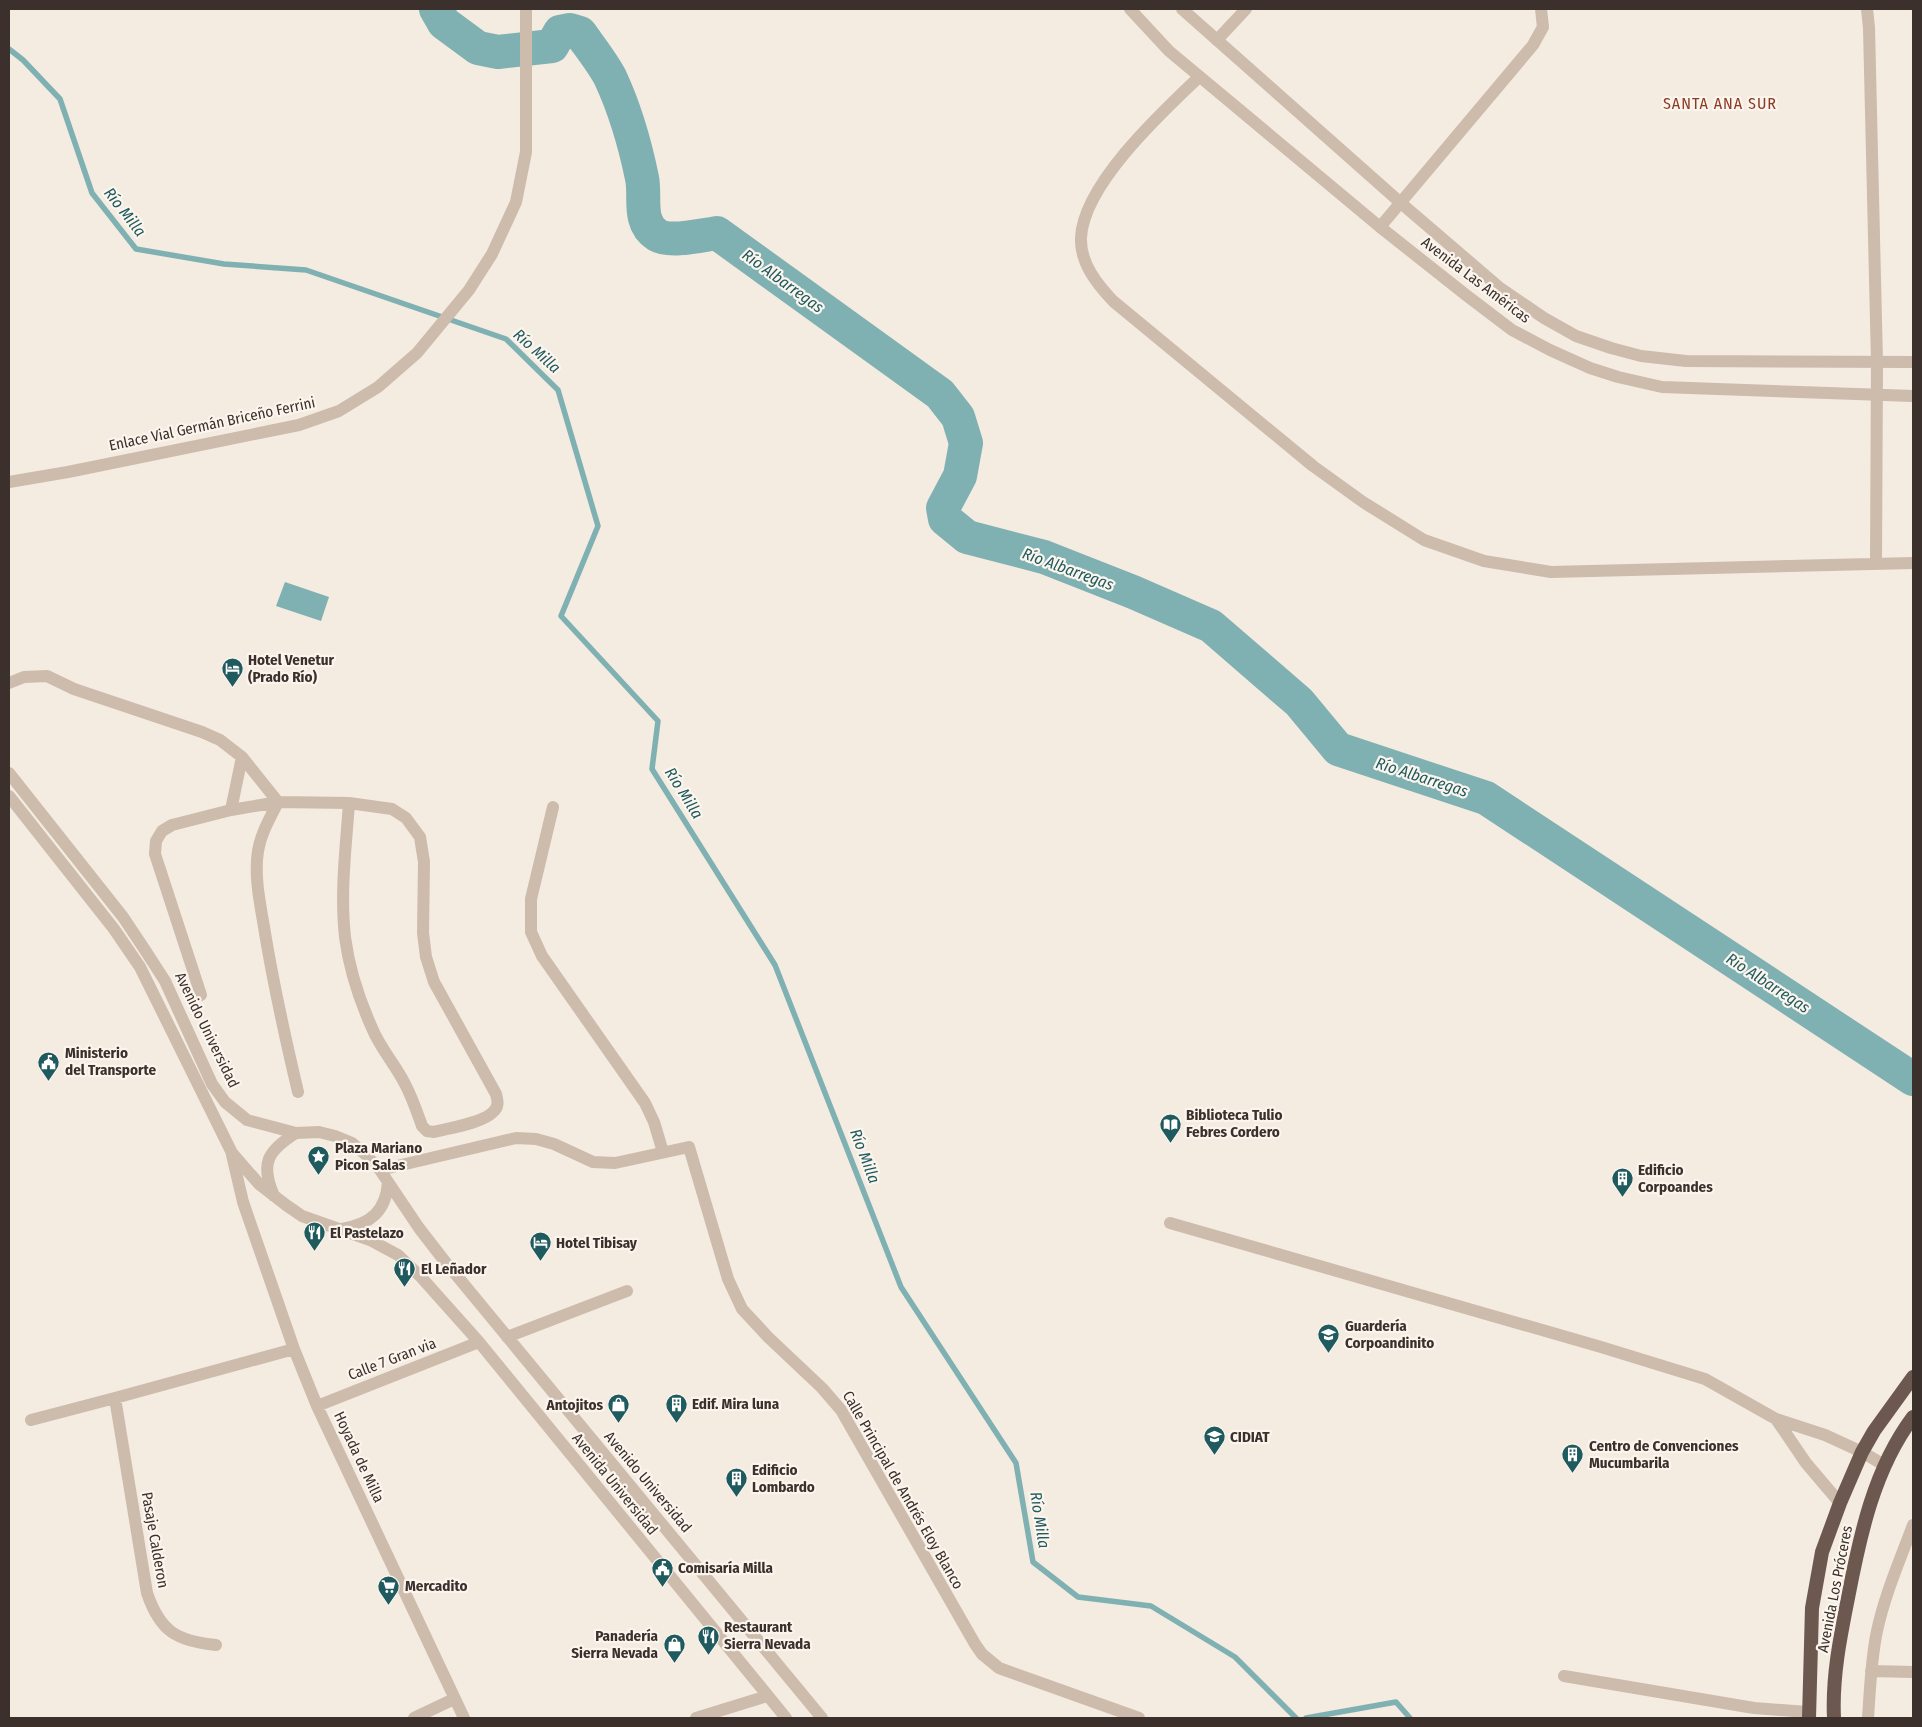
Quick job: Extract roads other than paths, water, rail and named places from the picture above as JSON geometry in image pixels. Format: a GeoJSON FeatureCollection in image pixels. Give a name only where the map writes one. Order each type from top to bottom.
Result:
{"type":"FeatureCollection","features":[{"type":"Feature","properties":{"kind":"highway","name":"Avenida Los Próceres"},"geometry":{"type":"LineString","coordinates":[[1809,1715],[1812,1608],[1822,1552],[1862,1452],[1874,1431],[1913,1376]]}},
{"type":"Feature","properties":{"kind":"highway","name":"Avenida Los Próceres"},"geometry":{"type":"LineString","coordinates":[[1834,1718],[1833,1690],[1844,1617],[1860,1534],[1884,1466],[1913,1418]]}},
{"type":"Feature","properties":{"kind":"street","name":"Avenida Las Américas"},"geometry":{"type":"LineString","coordinates":[[1130,9],[1169,50],[1199,77],[1380,227],[1512,330],[1550,350],[1590,368],[1618,377],[1662,387],[1913,396]]}},
{"type":"Feature","properties":{"kind":"street","name":"Avenida Las Américas"},"geometry":{"type":"LineString","coordinates":[[1182,9],[1500,288],[1544,318],[1576,336],[1641,356],[1686,361],[1913,362]]}},
{"type":"Feature","properties":{"kind":"street"},"geometry":{"type":"LineString","coordinates":[[1217,40],[1246,9]]}},
{"type":"Feature","properties":{"kind":"street"},"geometry":{"type":"LineString","coordinates":[[1380,227],[1402,204],[1532,45],[1543,26],[1541,9]]}},
{"type":"Feature","properties":{"kind":"street"},"geometry":{"type":"LineString","coordinates":[[1868,9],[1870,28],[1877,362],[1876,563]]}},
{"type":"Feature","properties":{"kind":"street","name":"Enlace Vial Germán Briceño Ferrini"},"geometry":{"type":"LineString","coordinates":[[9,482],[78,470],[299,425],[339,411],[378,387],[417,353],[469,290],[492,254],[516,202],[526,152],[526,15]]}},
{"type":"Feature","properties":{"kind":"street"},"geometry":{"type":"LineString","coordinates":[[1199,77],[1124,155],[1101,185],[1086,212],[1081,238],[1084,259],[1097,283],[1113,301],[1313,466],[1363,502],[1424,540],[1484,561],[1551,572],[1913,563]]}},
{"type":"Feature","properties":{"kind":"street"},"geometry":{"type":"LineString","coordinates":[[9,683],[24,677],[47,676],[74,689],[202,732],[220,740],[242,757],[278,802]]}},
{"type":"Feature","properties":{"kind":"street"},"geometry":{"type":"LineString","coordinates":[[231,810],[242,757]]}},
{"type":"Feature","properties":{"kind":"street","name":"Avenido Universidad"},"geometry":{"type":"LineString","coordinates":[[9,773],[124,917],[165,981],[212,1084],[225,1102],[247,1120],[296,1133],[319,1132],[352,1143],[366,1155],[380,1170],[418,1228],[822,1718]]}},
{"type":"Feature","properties":{"kind":"street","name":"Avenido Universidad"},"geometry":{"type":"LineString","coordinates":[[9,796],[114,929],[140,967],[232,1153],[275,1198],[302,1216],[339,1229]]}},
{"type":"Feature","properties":{"kind":"street"},"geometry":{"type":"LineString","coordinates":[[278,802],[261,835],[258,873],[260,900],[274,992],[298,1092]]}},
{"type":"Feature","properties":{"kind":"street"},"geometry":{"type":"LineString","coordinates":[[201,995],[156,854],[156,841],[162,831],[172,825],[231,810],[278,802],[349,803],[392,809],[406,818],[420,837],[424,862],[423,933],[426,957],[434,982],[496,1094],[498,1103],[494,1112],[486,1118],[434,1132],[427,1131],[422,1126],[405,1084],[373,1031],[360,1000],[345,936],[344,867],[349,803]]}},
{"type":"Feature","properties":{"kind":"street"},"geometry":{"type":"LineString","coordinates":[[380,1170],[516,1138],[536,1139],[554,1144],[593,1162],[615,1163],[663,1152],[654,1122],[645,1103],[542,956],[531,932],[531,899],[553,807]]}},
{"type":"Feature","properties":{"kind":"street"},"geometry":{"type":"LineString","coordinates":[[275,1198],[268,1181],[266,1169],[271,1154],[282,1142],[296,1133]]}},
{"type":"Feature","properties":{"kind":"street","name":"Calle Principal de Andrés Eloy Blanco"},"geometry":{"type":"LineString","coordinates":[[663,1152],[689,1147],[728,1279],[742,1309],[768,1337],[822,1388],[841,1410],[982,1654],[999,1668],[1139,1718]]}},
{"type":"Feature","properties":{"kind":"street","name":"Hoyada de Milla"},"geometry":{"type":"LineString","coordinates":[[232,1153],[243,1202],[294,1349],[317,1406],[464,1718]]}},
{"type":"Feature","properties":{"kind":"street"},"geometry":{"type":"LineString","coordinates":[[339,1229],[360,1226],[370,1219],[380,1208],[387,1196],[388,1182]]}},
{"type":"Feature","properties":{"kind":"street"},"geometry":{"type":"LineString","coordinates":[[1170,1223],[1705,1379],[1776,1419],[1824,1435],[1862,1452],[1884,1466]]}},
{"type":"Feature","properties":{"kind":"street","name":"Avenida Universidad"},"geometry":{"type":"LineString","coordinates":[[339,1229],[370,1240],[398,1255],[421,1277],[478,1342],[786,1718]]}},
{"type":"Feature","properties":{"kind":"street"},"geometry":{"type":"LineString","coordinates":[[507,1337],[626,1291]]}},
{"type":"Feature","properties":{"kind":"street","name":"Calle 7 Gran via"},"geometry":{"type":"LineString","coordinates":[[317,1406],[478,1342]]}},
{"type":"Feature","properties":{"kind":"street"},"geometry":{"type":"LineString","coordinates":[[31,1420],[294,1349]]}},
{"type":"Feature","properties":{"kind":"street","name":"Pasaje Calderon"},"geometry":{"type":"LineString","coordinates":[[115,1398],[146,1593],[153,1612],[165,1627],[177,1636],[194,1643],[216,1646]]}},
{"type":"Feature","properties":{"kind":"street"},"geometry":{"type":"LineString","coordinates":[[1776,1419],[1806,1463],[1840,1503]]}},
{"type":"Feature","properties":{"kind":"street"},"geometry":{"type":"LineString","coordinates":[[1868,1718],[1871,1671],[1878,1630],[1892,1577],[1913,1525]]}},
{"type":"Feature","properties":{"kind":"street"},"geometry":{"type":"LineString","coordinates":[[1871,1671],[1913,1672]]}},
{"type":"Feature","properties":{"kind":"street"},"geometry":{"type":"LineString","coordinates":[[1564,1676],[1754,1708],[1809,1715]]}},
{"type":"Feature","properties":{"kind":"street"},"geometry":{"type":"LineString","coordinates":[[696,1718],[767,1696]]}},
{"type":"Feature","properties":{"kind":"street"},"geometry":{"type":"LineString","coordinates":[[414,1718],[454,1699]]}},
{"type":"Feature","properties":{"kind":"water"},"geometry":{"type":"Polygon","coordinates":[[[285,582],[329,597],[321,621],[276,606],[285,582]]]}},
{"type":"Feature","properties":{"kind":"waterway","name":"Río Albarregas"},"geometry":{"type":"LineString","coordinates":[[436,9],[444,23],[478,48],[498,52],[552,46],[560,32],[570,30],[580,33],[610,77],[625,114],[642,178],[645,216],[651,230],[657,235],[670,238],[686,238],[717,233],[940,394],[958,417],[966,443],[960,476],[943,508],[945,519],[967,537],[1044,557],[1133,592],[1211,626],[1299,702],[1338,749],[1486,798],[1913,1079]]}},
{"type":"Feature","properties":{"kind":"waterway","name":"Río Milla"},"geometry":{"type":"LineString","coordinates":[[9,49],[23,60],[60,99],[92,193],[136,249],[224,264],[306,270],[506,339],[558,390],[598,526],[561,616],[658,721],[652,769],[775,965],[901,1287],[1016,1463],[1033,1562],[1078,1597],[1151,1606],[1235,1657],[1296,1718]]}},
{"type":"Feature","properties":{"kind":"waterway","name":"Río Milla"},"geometry":{"type":"LineString","coordinates":[[1306,1718],[1396,1702],[1410,1718]]}},
{"type":"Feature","properties":{"kind":"place","name":"Hotel Venetur (Prado Río)"},"geometry":{"type":"Point","coordinates":[232,688]}},
{"type":"Feature","properties":{"kind":"place","name":"Ministerio del Transporte"},"geometry":{"type":"Point","coordinates":[49,1081]}},
{"type":"Feature","properties":{"kind":"place","name":"Biblioteca Tulio Febres Cordero"},"geometry":{"type":"Point","coordinates":[1170,1143]}},
{"type":"Feature","properties":{"kind":"place","name":"Plaza Mariano Picon Salas"},"geometry":{"type":"Point","coordinates":[319,1176]}},
{"type":"Feature","properties":{"kind":"place","name":"Edificio Corpoandes"},"geometry":{"type":"Point","coordinates":[1622,1198]}},
{"type":"Feature","properties":{"kind":"place","name":"El Pastelazo"},"geometry":{"type":"Point","coordinates":[314,1252]}},
{"type":"Feature","properties":{"kind":"place","name":"Hotel Tibisay"},"geometry":{"type":"Point","coordinates":[540,1262]}},
{"type":"Feature","properties":{"kind":"place","name":"El Leñador"},"geometry":{"type":"Point","coordinates":[405,1288]}},
{"type":"Feature","properties":{"kind":"place","name":"Guardería Corpoandinito"},"geometry":{"type":"Point","coordinates":[1329,1354]}},
{"type":"Feature","properties":{"kind":"place","name":"Edif. Mira luna"},"geometry":{"type":"Point","coordinates":[676,1423]}},
{"type":"Feature","properties":{"kind":"place","name":"Antojitos"},"geometry":{"type":"Point","coordinates":[619,1424]}},
{"type":"Feature","properties":{"kind":"place","name":"CIDIAT"},"geometry":{"type":"Point","coordinates":[1214,1456]}},
{"type":"Feature","properties":{"kind":"place","name":"Centro de Convenciones Mucumbarila"},"geometry":{"type":"Point","coordinates":[1573,1474]}},
{"type":"Feature","properties":{"kind":"place","name":"Edificio Lombardo"},"geometry":{"type":"Point","coordinates":[736,1498]}},
{"type":"Feature","properties":{"kind":"place","name":"Comisaría Milla"},"geometry":{"type":"Point","coordinates":[662,1587]}},
{"type":"Feature","properties":{"kind":"place","name":"Mercadito"},"geometry":{"type":"Point","coordinates":[389,1605]}},
{"type":"Feature","properties":{"kind":"place","name":"Restaurant Sierra Nevada"},"geometry":{"type":"Point","coordinates":[708,1655]}},
{"type":"Feature","properties":{"kind":"place","name":"Panadería Sierra Nevada"},"geometry":{"type":"Point","coordinates":[674,1664]}},
{"type":"Feature","properties":{"kind":"district","name":"SANTA ANA SUR"},"geometry":{"type":"Point","coordinates":[1720,103]}}]}
